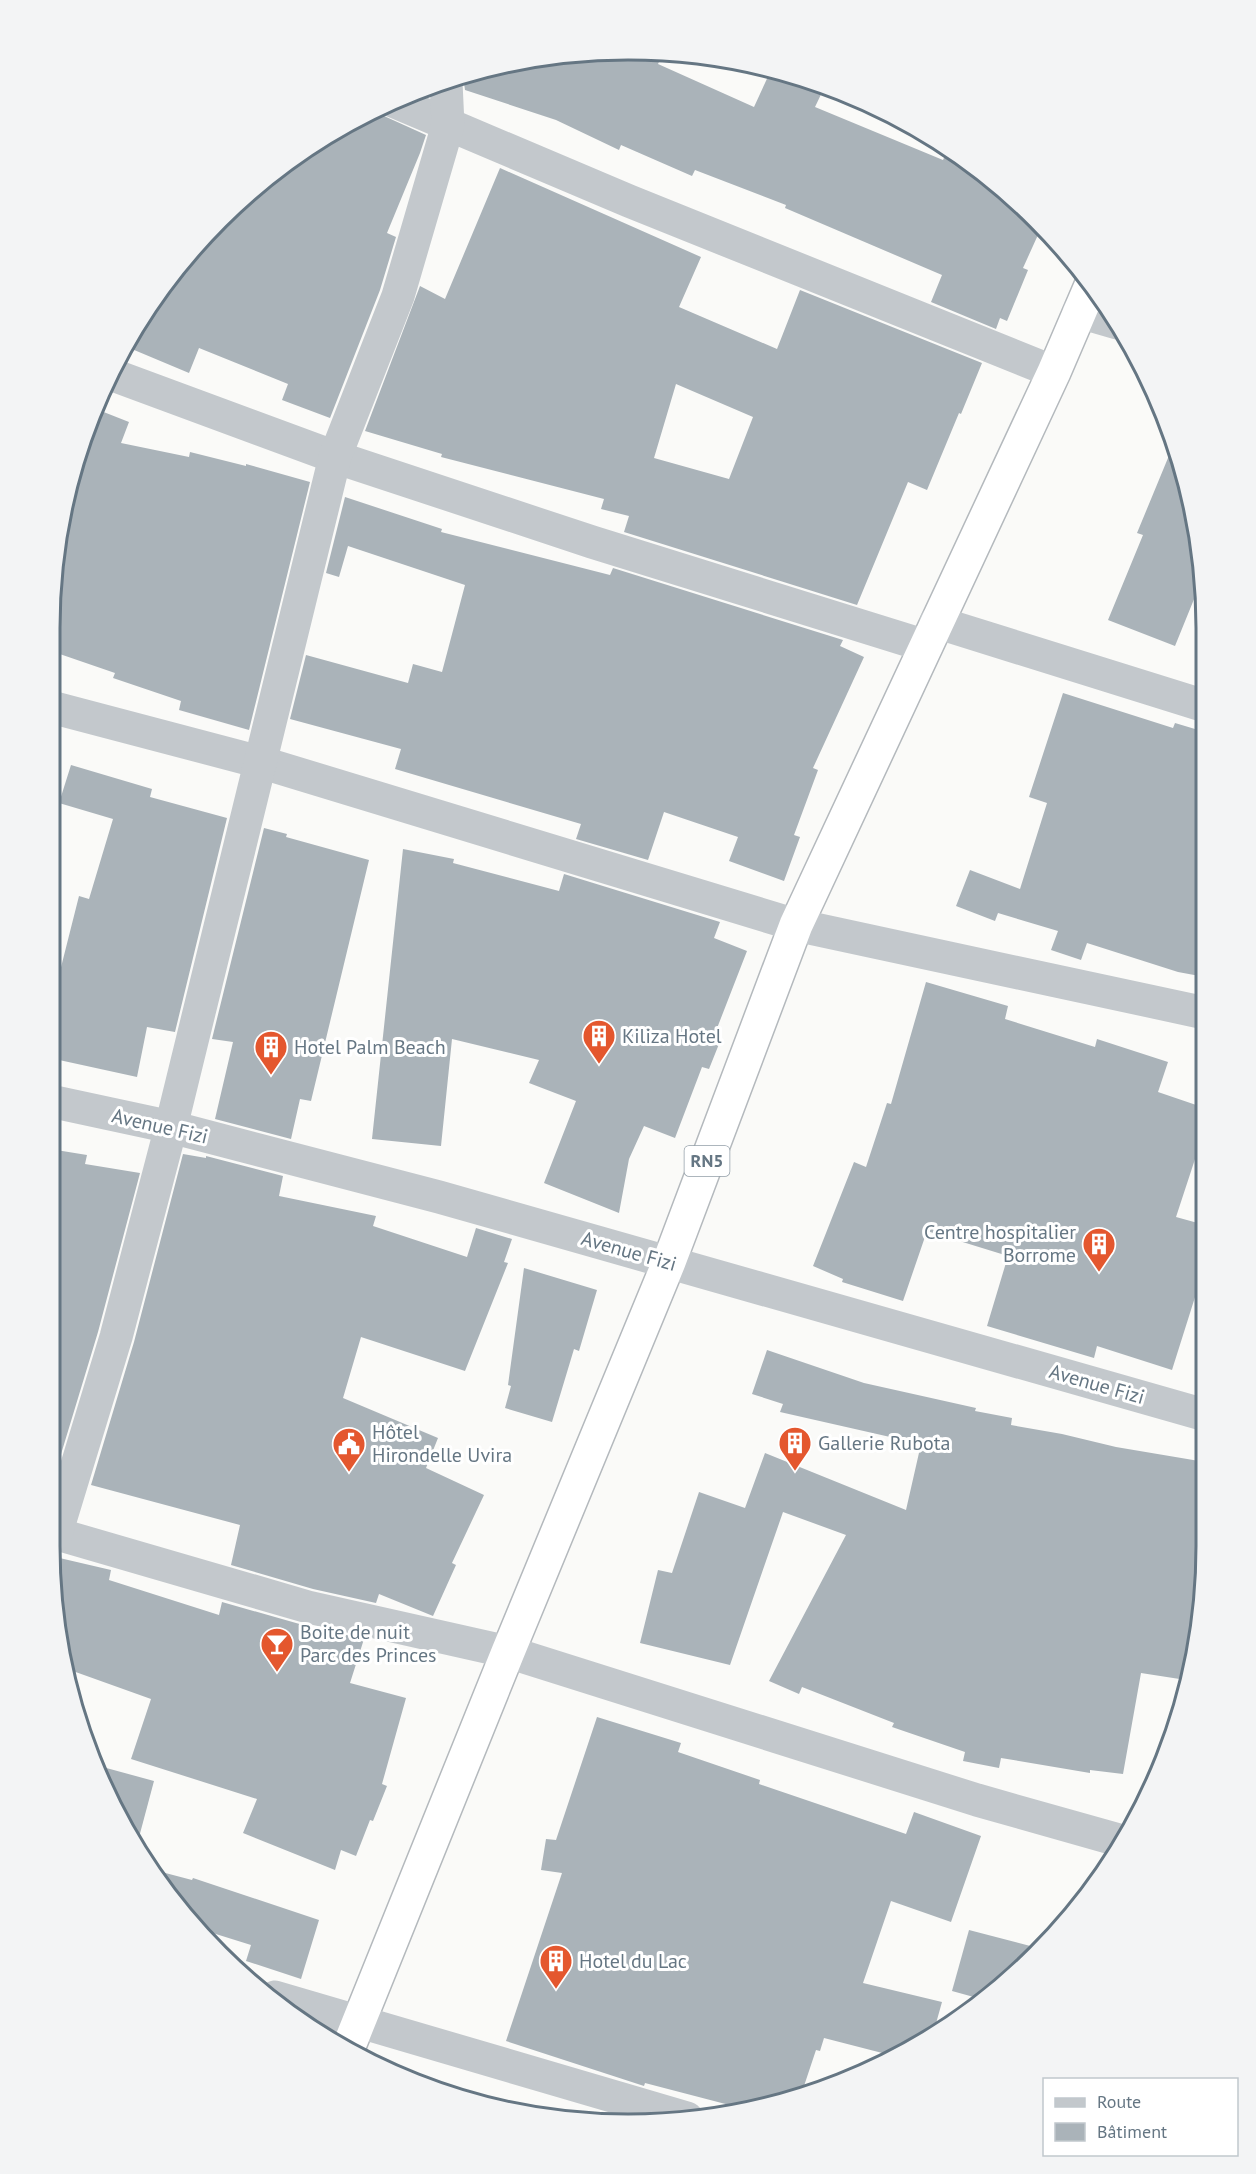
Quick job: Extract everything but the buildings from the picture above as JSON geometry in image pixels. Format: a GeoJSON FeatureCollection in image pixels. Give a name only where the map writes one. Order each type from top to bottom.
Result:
{"type":"FeatureCollection","features":[{"type":"Feature","properties":{"kind":"highway","name":"RN5"},"geometry":{"type":"LineString","coordinates":[[355,2034],[508,1652],[669,1262],[796,925],[1054,372],[1085,300]]}},
{"type":"Feature","properties":{"kind":"street"},"geometry":{"type":"LineString","coordinates":[[60,1511],[116,1337],[171,1127],[335,458],[398,296],[448,126],[446,90]]}},
{"type":"Feature","properties":{"kind":"street"},"geometry":{"type":"LineString","coordinates":[[404,106],[629,201],[1054,372]]}},
{"type":"Feature","properties":{"kind":"street"},"geometry":{"type":"LineString","coordinates":[[1085,300],[1098,310]]}},
{"type":"Feature","properties":{"kind":"street"},"geometry":{"type":"LineString","coordinates":[[119,377],[335,458],[592,542],[1196,704]]}},
{"type":"Feature","properties":{"kind":"street"},"geometry":{"type":"LineString","coordinates":[[60,709],[260,762],[796,925],[1196,1011]]}},
{"type":"Feature","properties":{"kind":"street","name":"Avenue Fizi"},"geometry":{"type":"LineString","coordinates":[[60,1103],[171,1127],[438,1197],[1196,1412]]}},
{"type":"Feature","properties":{"kind":"street"},"geometry":{"type":"LineString","coordinates":[[60,1535],[308,1606],[508,1652],[966,1797],[1114,1840]]}},
{"type":"Feature","properties":{"kind":"street"},"geometry":{"type":"LineString","coordinates":[[296,2007],[355,2034],[667,2113]]}},
{"type":"Feature","properties":{"kind":"place","name":"Kiliza Hotel"},"geometry":{"type":"Point","coordinates":[599,1065]}},
{"type":"Feature","properties":{"kind":"place","name":"Hotel Palm Beach"},"geometry":{"type":"Point","coordinates":[271,1076]}},
{"type":"Feature","properties":{"kind":"place","name":"Centre hospitalier Borrome"},"geometry":{"type":"Point","coordinates":[1099,1273]}},
{"type":"Feature","properties":{"kind":"place","name":"Gallerie Rubota"},"geometry":{"type":"Point","coordinates":[795,1472]}},
{"type":"Feature","properties":{"kind":"place","name":"Hôtel Hirondelle Uvira"},"geometry":{"type":"Point","coordinates":[349,1473]}},
{"type":"Feature","properties":{"kind":"place","name":"Boite de nuit Parc des Princes"},"geometry":{"type":"Point","coordinates":[277,1673]}},
{"type":"Feature","properties":{"kind":"place","name":"Hotel du Lac"},"geometry":{"type":"Point","coordinates":[556,1990]}}]}
